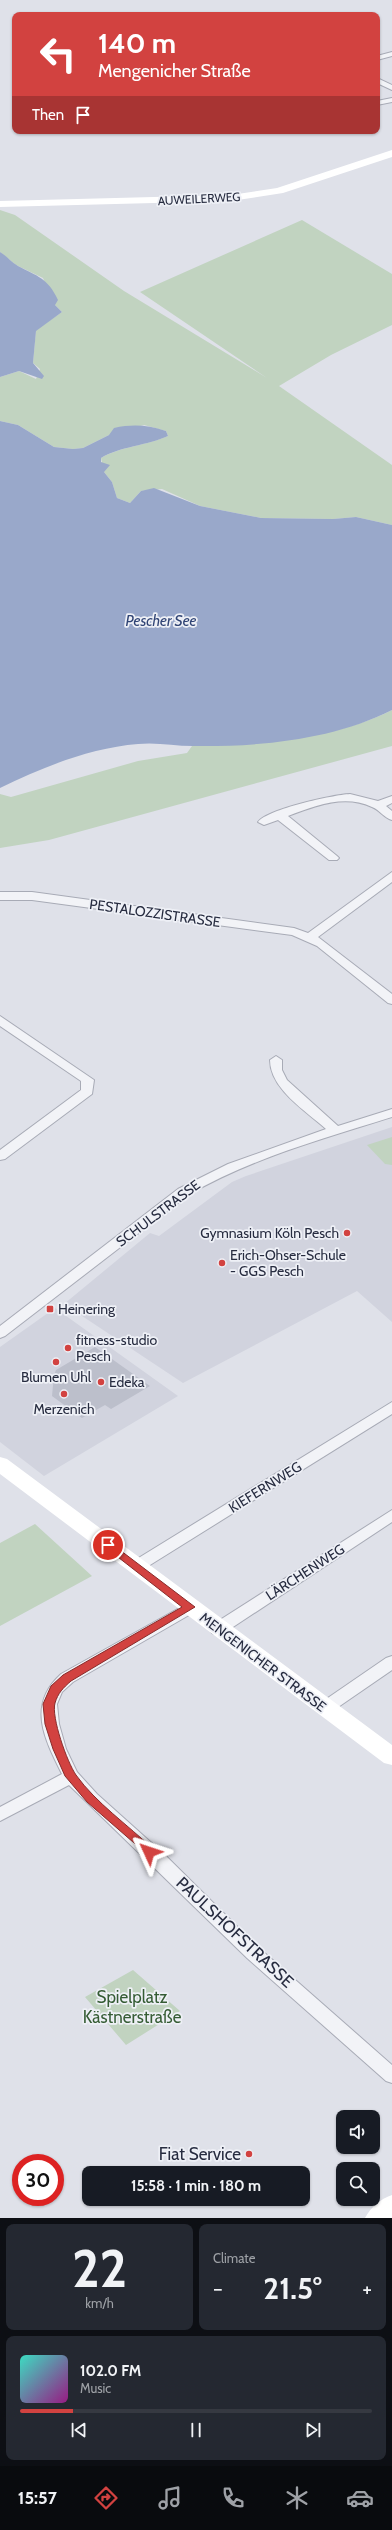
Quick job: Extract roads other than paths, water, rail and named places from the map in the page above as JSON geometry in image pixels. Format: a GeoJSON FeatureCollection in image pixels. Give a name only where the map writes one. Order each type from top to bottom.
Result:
{"type":"FeatureCollection","features":[{"type":"Feature","properties":{"kind":"street"},"geometry":{"type":"LineString","coordinates":[[380,57],[392,54]]}},
{"type":"Feature","properties":{"kind":"street"},"geometry":{"type":"LineString","coordinates":[[380,82],[392,88]]}},
{"type":"Feature","properties":{"kind":"street"},"geometry":{"type":"LineString","coordinates":[[380,103],[392,100]]}},
{"type":"Feature","properties":{"kind":"street","name":"AUWEILERWEG"},"geometry":{"type":"LineString","coordinates":[[0,204],[232,198],[279,190],[392,153]]}},
{"type":"Feature","properties":{"kind":"street"},"geometry":{"type":"LineString","coordinates":[[264,822],[325,800],[340,798],[367,801],[378,805],[392,817]]}},
{"type":"Feature","properties":{"kind":"street"},"geometry":{"type":"LineString","coordinates":[[378,805],[392,799]]}},
{"type":"Feature","properties":{"kind":"street"},"geometry":{"type":"LineString","coordinates":[[280,816],[333,858]]}},
{"type":"Feature","properties":{"kind":"street"},"geometry":{"type":"LineString","coordinates":[[392,876],[310,937],[392,1000]]}},
{"type":"Feature","properties":{"kind":"street","name":"PESTALOZZISTRASSE"},"geometry":{"type":"LineString","coordinates":[[0,896],[32,896],[294,932],[310,937]]}},
{"type":"Feature","properties":{"kind":"street"},"geometry":{"type":"LineString","coordinates":[[0,1020],[88,1080],[90,1085],[87,1091],[0,1156]]}},
{"type":"Feature","properties":{"kind":"street"},"geometry":{"type":"LineString","coordinates":[[276,1060],[276,1070],[281,1082],[336,1131]]}},
{"type":"Feature","properties":{"kind":"street","name":"SCHULSTRASSE"},"geometry":{"type":"LineString","coordinates":[[0,1333],[183,1192],[206,1178],[251,1159],[392,1113]]}},
{"type":"Feature","properties":{"kind":"street","name":"KIEFERNWEG"},"geometry":{"type":"LineString","coordinates":[[137,1566],[392,1407]]}},
{"type":"Feature","properties":{"kind":"street","name":"MENGENICHER STRASSE"},"geometry":{"type":"LineString","coordinates":[[0,1464],[137,1566],[218,1629],[392,1757]]}},
{"type":"Feature","properties":{"kind":"street","name":"LÄRCHENWEG"},"geometry":{"type":"LineString","coordinates":[[218,1629],[392,1515]]}},
{"type":"Feature","properties":{"kind":"street","name":"PAULSHOFSTRASSE"},"geometry":{"type":"LineString","coordinates":[[190,1607],[67,1678],[55,1689],[49,1704],[51,1724],[58,1749],[71,1776],[91,1798],[253,1952],[392,2076]]}},
{"type":"Feature","properties":{"kind":"street"},"geometry":{"type":"LineString","coordinates":[[325,1708],[392,1662]]}},
{"type":"Feature","properties":{"kind":"street"},"geometry":{"type":"LineString","coordinates":[[0,1815],[71,1776]]}},
{"type":"Feature","properties":{"kind":"street"},"geometry":{"type":"LineString","coordinates":[[378,2218],[392,2206]]}},
{"type":"Feature","properties":{"kind":"water"},"geometry":{"type":"Polygon","coordinates":[[[0,252],[16,264],[46,282],[58,300],[55,305],[62,312],[36,331],[33,363],[44,376],[42,379],[19,371],[0,377],[0,252]]]}},
{"type":"Feature","properties":{"kind":"water","name":"Pescher See"},"geometry":{"type":"Polygon","coordinates":[[[0,421],[18,425],[54,447],[73,449],[83,448],[109,435],[114,428],[140,426],[153,427],[166,431],[168,436],[152,442],[116,451],[101,458],[101,462],[110,465],[104,472],[112,482],[117,498],[130,503],[141,491],[154,488],[200,506],[261,518],[333,519],[356,517],[392,525],[392,710],[345,728],[295,740],[218,746],[145,744],[120,746],[85,754],[67,760],[0,788],[0,421]]]}},
{"type":"Feature","properties":{"kind":"place","name":"Gymnasium Köln Pesch"},"geometry":{"type":"Point","coordinates":[347,1233]}},
{"type":"Feature","properties":{"kind":"place","name":"Erich-Ohser-Schule - GGS Pesch"},"geometry":{"type":"Point","coordinates":[222,1263]}},
{"type":"Feature","properties":{"kind":"place","name":"Heinering"},"geometry":{"type":"Point","coordinates":[50,1309]}},
{"type":"Feature","properties":{"kind":"place","name":"fitness-studio Pesch"},"geometry":{"type":"Point","coordinates":[68,1348]}},
{"type":"Feature","properties":{"kind":"place","name":"Blumen Uhl"},"geometry":{"type":"Point","coordinates":[56,1362]}},
{"type":"Feature","properties":{"kind":"place","name":"Edeka"},"geometry":{"type":"Point","coordinates":[101,1382]}},
{"type":"Feature","properties":{"kind":"place","name":"Merzenich"},"geometry":{"type":"Point","coordinates":[64,1394]}},
{"type":"Feature","properties":{"kind":"place","name":"Fiat Service"},"geometry":{"type":"Point","coordinates":[249,2154]}},
{"type":"Feature","properties":{"kind":"park label","name":"Spielplatz Kästnerstraße"},"geometry":{"type":"Point","coordinates":[132,2007]}}]}
